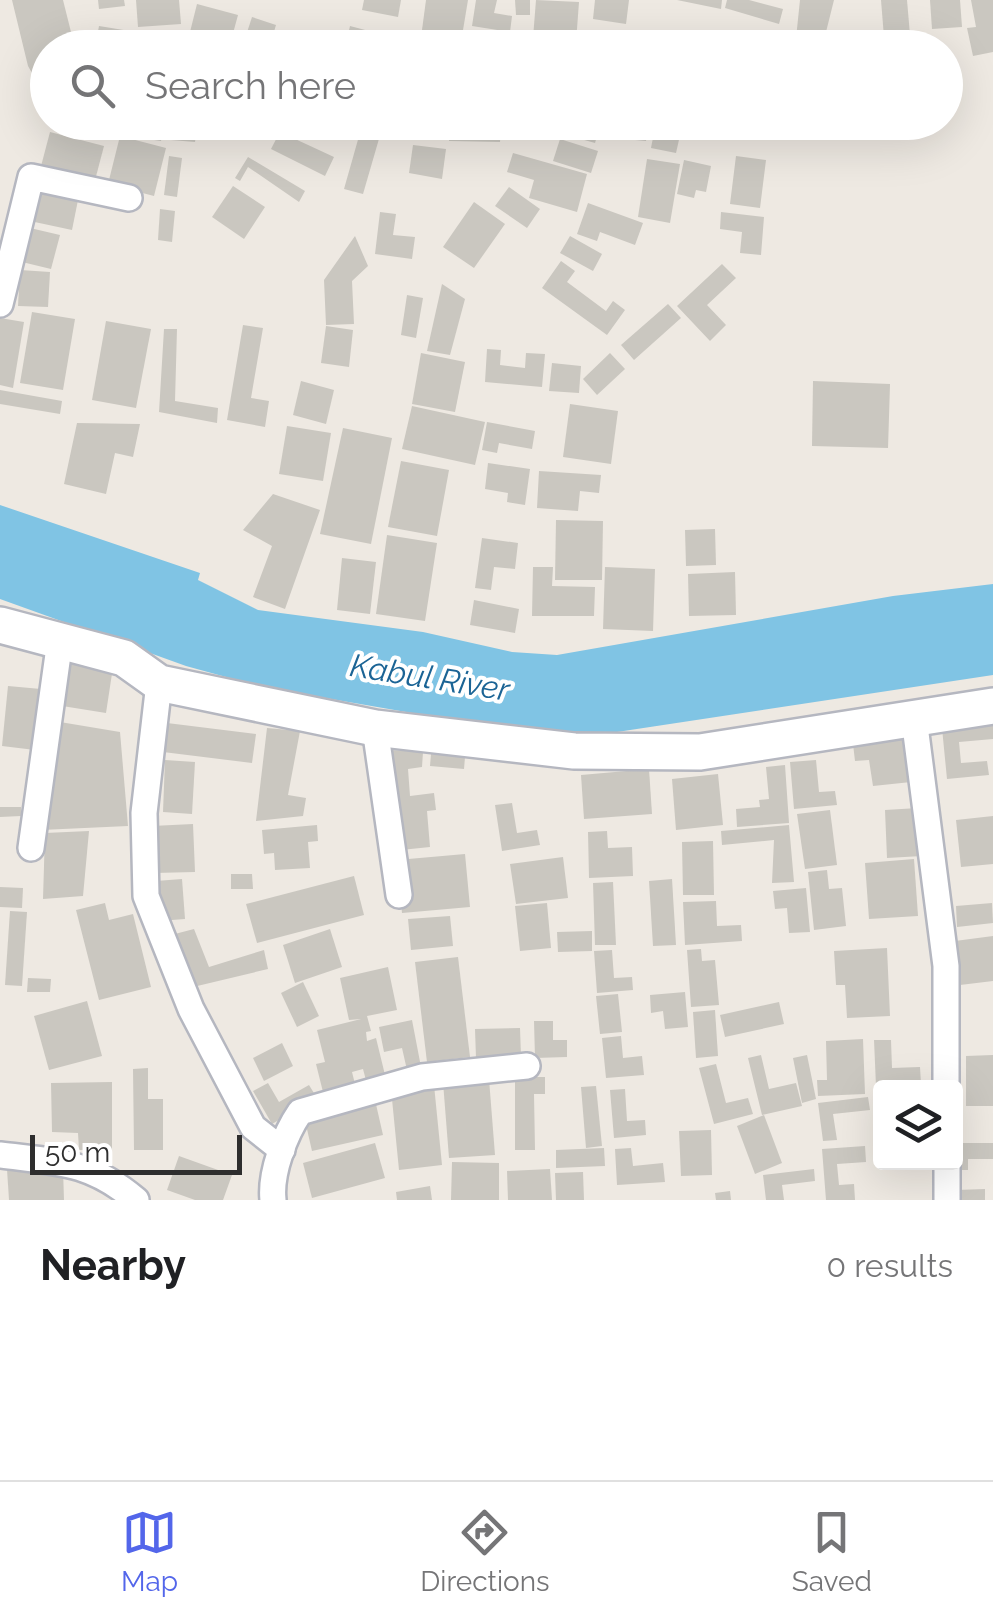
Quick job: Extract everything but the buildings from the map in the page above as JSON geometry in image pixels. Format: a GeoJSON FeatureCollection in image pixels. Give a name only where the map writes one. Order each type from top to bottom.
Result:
{"type":"FeatureCollection","features":[{"type":"Feature","properties":{"kind":"street"},"geometry":{"type":"LineString","coordinates":[[0,304],[31,176],[129,198]]}},
{"type":"Feature","properties":{"kind":"street"},"geometry":{"type":"LineString","coordinates":[[0,625],[124,658],[160,683],[375,728],[574,750],[700,752],[993,706]]}},
{"type":"Feature","properties":{"kind":"street"},"geometry":{"type":"LineString","coordinates":[[31,848],[60,640]]}},
{"type":"Feature","properties":{"kind":"street"},"geometry":{"type":"LineString","coordinates":[[160,683],[144,814],[146,896],[192,1009],[253,1126],[282,1150]]}},
{"type":"Feature","properties":{"kind":"street"},"geometry":{"type":"LineString","coordinates":[[914,718],[946,966],[946,1080]]}},
{"type":"Feature","properties":{"kind":"street"},"geometry":{"type":"LineString","coordinates":[[375,728],[399,895]]}},
{"type":"Feature","properties":{"kind":"street"},"geometry":{"type":"LineString","coordinates":[[273,1200],[272,1188],[282,1150],[300,1112],[422,1078],[527,1066]]}},
{"type":"Feature","properties":{"kind":"street"},"geometry":{"type":"LineString","coordinates":[[0,1154],[78,1164],[107,1175],[136,1200]]}},
{"type":"Feature","properties":{"kind":"street"},"geometry":{"type":"LineString","coordinates":[[947,1170],[947,1200]]}},
{"type":"Feature","properties":{"kind":"water","name":"Kabul River"},"geometry":{"type":"Polygon","coordinates":[[[0,505],[200,573],[198,580],[258,610],[423,632],[512,652],[557,655],[893,596],[993,584],[993,675],[617,732],[569,734],[458,721],[262,687],[186,666],[0,599],[0,505]]]}}]}
